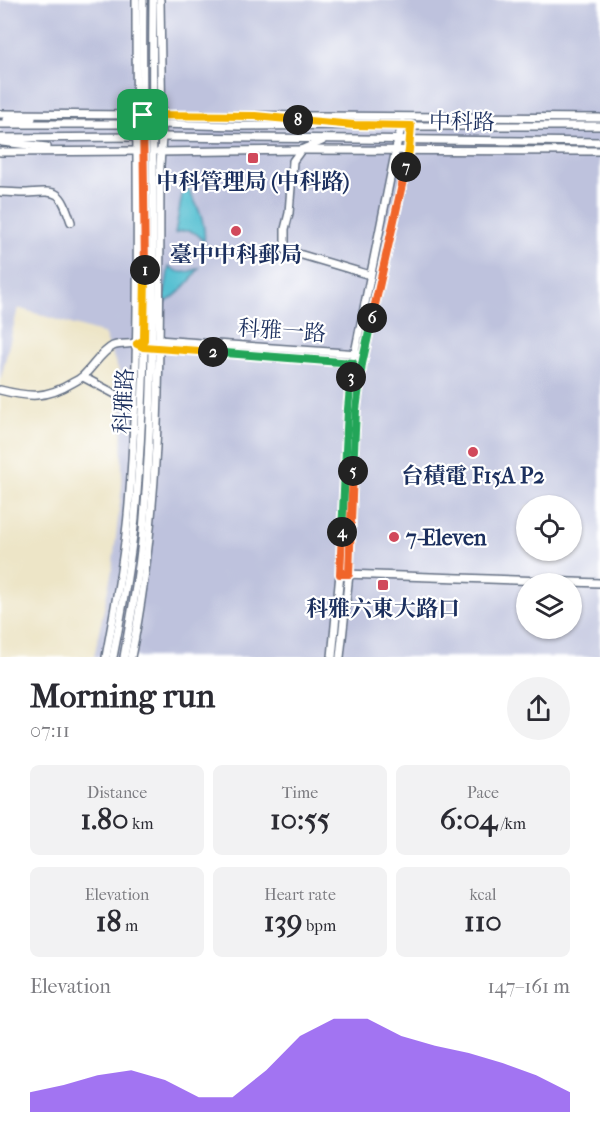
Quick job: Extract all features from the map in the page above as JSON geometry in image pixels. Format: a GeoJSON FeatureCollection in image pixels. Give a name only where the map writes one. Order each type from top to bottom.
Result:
{"type":"FeatureCollection","features":[{"type":"Feature","properties":{"kind":"street","name":"科雅路"},"geometry":{"type":"LineString","coordinates":[[136,0],[140,115]]}},
{"type":"Feature","properties":{"kind":"street","name":"科雅路"},"geometry":{"type":"LineString","coordinates":[[131,657],[141,609],[154,473],[149,344],[152,151],[140,124],[143,0]]}},
{"type":"Feature","properties":{"kind":"street","name":"科雅路"},"geometry":{"type":"LineString","coordinates":[[124,657],[144,519],[151,390],[140,151],[144,137],[152,124],[153,0]]}},
{"type":"Feature","properties":{"kind":"street","name":"科雅路"},"geometry":{"type":"LineString","coordinates":[[106,657],[116,601],[149,344],[162,137],[160,0]]}},
{"type":"Feature","properties":{"kind":"street","name":"中科路"},"geometry":{"type":"LineString","coordinates":[[0,114],[600,118]]}},
{"type":"Feature","properties":{"kind":"street"},"geometry":{"type":"LineString","coordinates":[[0,123],[68,115]]}},
{"type":"Feature","properties":{"kind":"street"},"geometry":{"type":"LineString","coordinates":[[255,116],[354,125]]}},
{"type":"Feature","properties":{"kind":"street"},"geometry":{"type":"LineString","coordinates":[[332,657],[340,574],[348,409],[354,353],[398,139],[401,126],[407,117]]}},
{"type":"Feature","properties":{"kind":"street"},"geometry":{"type":"LineString","coordinates":[[340,657],[349,574],[356,410],[364,354],[409,150],[411,126],[407,117]]}},
{"type":"Feature","properties":{"kind":"street","name":"中科路"},"geometry":{"type":"LineString","coordinates":[[0,123],[600,126]]}},
{"type":"Feature","properties":{"kind":"street","name":"中科路"},"geometry":{"type":"LineString","coordinates":[[0,140],[162,137],[600,142]]}},
{"type":"Feature","properties":{"kind":"street"},"geometry":{"type":"LineString","coordinates":[[0,140],[74,151]]}},
{"type":"Feature","properties":{"kind":"street"},"geometry":{"type":"LineString","coordinates":[[327,140],[301,150],[293,161],[289,213],[285,229],[285,250],[370,274]]}},
{"type":"Feature","properties":{"kind":"street","name":"中科路"},"geometry":{"type":"LineString","coordinates":[[0,152],[600,151]]}},
{"type":"Feature","properties":{"kind":"street"},"geometry":{"type":"LineString","coordinates":[[0,192],[53,192],[60,197],[71,222]]}},
{"type":"Feature","properties":{"kind":"street","name":"科雅路"},"geometry":{"type":"LineString","coordinates":[[113,657],[122,610],[134,519],[143,386],[149,344]]}},
{"type":"Feature","properties":{"kind":"street"},"geometry":{"type":"LineString","coordinates":[[0,390],[32,396],[44,395],[62,389],[82,377],[112,347],[149,344]]}},
{"type":"Feature","properties":{"kind":"street","name":"科雅一路"},"geometry":{"type":"LineString","coordinates":[[149,344],[364,354]]}},
{"type":"Feature","properties":{"kind":"street","name":"科雅一路"},"geometry":{"type":"LineString","coordinates":[[149,344],[362,364]]}},
{"type":"Feature","properties":{"kind":"street"},"geometry":{"type":"LineString","coordinates":[[82,377],[117,395]]}},
{"type":"Feature","properties":{"kind":"street"},"geometry":{"type":"LineString","coordinates":[[340,574],[600,583]]}},
{"type":"Feature","properties":{"kind":"shaded area"},"geometry":{"type":"Polygon","coordinates":[[[0,0],[600,0],[600,657],[94,657],[112,570],[122,486],[121,376],[104,334],[18,308],[0,382],[0,0]]]}},
{"type":"Feature","properties":{"kind":"water"},"geometry":{"type":"Polygon","coordinates":[[[184,184],[200,212],[205,236],[204,244],[196,233],[184,231],[175,233],[184,184]]]}},
{"type":"Feature","properties":{"kind":"water"},"geometry":{"type":"Polygon","coordinates":[[[169,266],[176,271],[183,272],[199,268],[183,289],[163,304],[169,266]]]}},
{"type":"Feature","properties":{"kind":"place","name":"中科管理局 (中科路)"},"geometry":{"type":"Point","coordinates":[253,158]}},
{"type":"Feature","properties":{"kind":"place","name":"臺中中科郵局"},"geometry":{"type":"Point","coordinates":[236,231]}},
{"type":"Feature","properties":{"kind":"place","name":"台積電 F15A P2"},"geometry":{"type":"Point","coordinates":[473,452]}},
{"type":"Feature","properties":{"kind":"place","name":"7-Eleven"},"geometry":{"type":"Point","coordinates":[394,537]}},
{"type":"Feature","properties":{"kind":"place","name":"科雅六東大路口"},"geometry":{"type":"Point","coordinates":[383,585]}},
{"type":"Feature","properties":{"kind":"route"},"geometry":{"type":"LineString","coordinates":[[143,115],[255,116],[354,125],[411,126],[409,150],[362,364],[356,410],[349,574],[340,574],[348,409],[353,363],[143,347],[137,344],[144,340],[143,115]]}}]}
